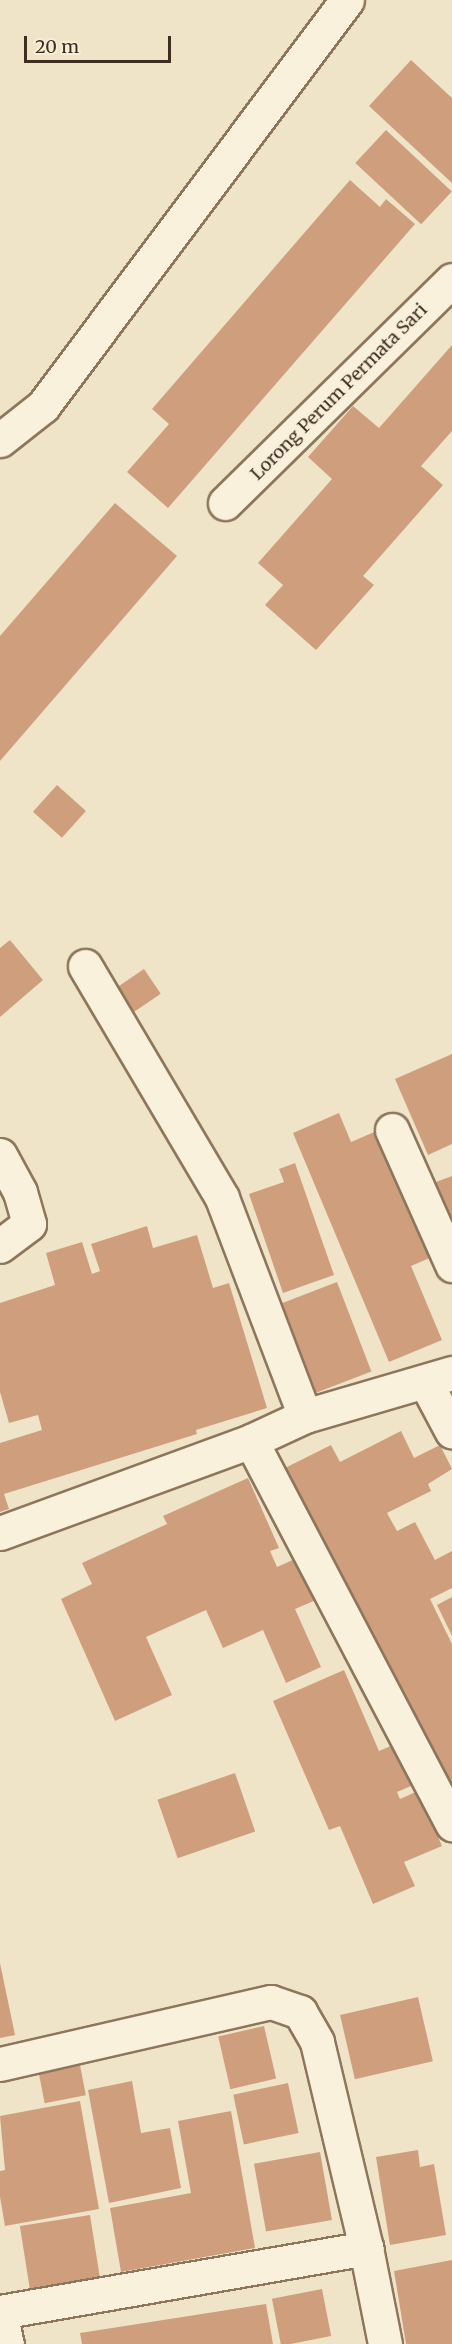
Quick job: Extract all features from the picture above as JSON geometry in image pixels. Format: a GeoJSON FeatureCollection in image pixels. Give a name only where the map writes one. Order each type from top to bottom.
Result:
{"type":"FeatureCollection","features":[{"type":"Feature","properties":{"kind":"street"},"geometry":{"type":"LineString","coordinates":[[0,440],[43,406],[347,0]]}},
{"type":"Feature","properties":{"kind":"street","name":"Lorong Perum Permata Sari"},"geometry":{"type":"LineString","coordinates":[[225,503],[452,280]]}},
{"type":"Feature","properties":{"kind":"street"},"geometry":{"type":"LineString","coordinates":[[85,966],[222,1198],[306,1416]]}},
{"type":"Feature","properties":{"kind":"street"},"geometry":{"type":"LineString","coordinates":[[392,1130],[452,1265]]}},
{"type":"Feature","properties":{"kind":"street"},"geometry":{"type":"LineString","coordinates":[[0,1155],[20,1192],[29,1224],[0,1246]]}},
{"type":"Feature","properties":{"kind":"street"},"geometry":{"type":"LineString","coordinates":[[0,1533],[251,1441],[306,1416],[439,1378],[452,1432]]}},
{"type":"Feature","properties":{"kind":"street"},"geometry":{"type":"LineString","coordinates":[[251,1441],[452,1824]]}},
{"type":"Feature","properties":{"kind":"street"},"geometry":{"type":"LineString","coordinates":[[0,2064],[271,2002],[300,2012],[317,2042],[366,2248],[385,2344]]}},
{"type":"Feature","properties":{"kind":"street"},"geometry":{"type":"LineString","coordinates":[[7,2344],[0,2312],[366,2248]]}},
{"type":"Feature","properties":{"kind":"building"},"geometry":{"type":"Polygon","coordinates":[[[411,60],[452,98],[452,183],[369,106],[411,60]]]}},
{"type":"Feature","properties":{"kind":"building"},"geometry":{"type":"Polygon","coordinates":[[[386,130],[452,191],[421,224],[355,163],[386,130]]]}},
{"type":"Feature","properties":{"kind":"building"},"geometry":{"type":"Polygon","coordinates":[[[350,180],[380,207],[386,199],[415,224],[168,508],[127,472],[169,424],[152,409],[350,180]]]}},
{"type":"Feature","properties":{"kind":"building"},"geometry":{"type":"Polygon","coordinates":[[[452,345],[452,431],[421,466],[443,485],[363,576],[374,585],[316,650],[265,605],[283,585],[258,563],[332,479],[308,457],[353,406],[379,428],[452,345]]]}},
{"type":"Feature","properties":{"kind":"building"},"geometry":{"type":"Polygon","coordinates":[[[115,503],[177,556],[0,761],[0,636],[115,503]]]}},
{"type":"Feature","properties":{"kind":"building"},"geometry":{"type":"Polygon","coordinates":[[[57,785],[86,811],[62,838],[33,812],[57,785]]]}},
{"type":"Feature","properties":{"kind":"building"},"geometry":{"type":"Polygon","coordinates":[[[10,940],[43,980],[0,1017],[0,948],[10,940]]]}},
{"type":"Feature","properties":{"kind":"building"},"geometry":{"type":"Polygon","coordinates":[[[144,969],[161,994],[134,1012],[117,987],[144,969]]]}},
{"type":"Feature","properties":{"kind":"building"},"geometry":{"type":"Polygon","coordinates":[[[452,1054],[452,1144],[428,1155],[395,1079],[452,1054]]]}},
{"type":"Feature","properties":{"kind":"building"},"geometry":{"type":"Polygon","coordinates":[[[339,1113],[351,1142],[379,1130],[432,1257],[411,1266],[442,1340],[389,1362],[293,1133],[339,1113]]]}},
{"type":"Feature","properties":{"kind":"building"},"geometry":{"type":"Polygon","coordinates":[[[295,1163],[334,1275],[283,1293],[249,1194],[284,1182],[279,1169],[295,1163]]]}},
{"type":"Feature","properties":{"kind":"building"},"geometry":{"type":"Polygon","coordinates":[[[452,1176],[452,1219],[436,1182],[452,1176]]]}},
{"type":"Feature","properties":{"kind":"building"},"geometry":{"type":"Polygon","coordinates":[[[147,1226],[153,1248],[197,1235],[213,1288],[229,1283],[267,1408],[196,1430],[197,1434],[4,1494],[9,1509],[0,1512],[0,1443],[42,1430],[38,1415],[9,1423],[0,1392],[0,1303],[55,1285],[46,1253],[82,1242],[92,1274],[100,1271],[91,1244],[147,1226]]]}},
{"type":"Feature","properties":{"kind":"building"},"geometry":{"type":"Polygon","coordinates":[[[337,1282],[371,1372],[305,1397],[271,1307],[337,1282]]]}},
{"type":"Feature","properties":{"kind":"building"},"geometry":{"type":"Polygon","coordinates":[[[401,1431],[414,1458],[440,1445],[452,1469],[428,1484],[431,1491],[387,1513],[397,1531],[415,1522],[435,1560],[452,1551],[452,1588],[430,1599],[452,1644],[452,1812],[283,1469],[331,1445],[340,1462],[401,1431]]]}},
{"type":"Feature","properties":{"kind":"building"},"geometry":{"type":"Polygon","coordinates":[[[248,1478],[279,1548],[270,1551],[277,1567],[297,1558],[316,1600],[295,1609],[321,1667],[286,1683],[263,1630],[223,1648],[206,1610],[146,1637],[172,1695],[115,1721],[61,1599],[92,1584],[82,1563],[167,1524],[163,1516],[248,1478]]]}},
{"type":"Feature","properties":{"kind":"building"},"geometry":{"type":"Polygon","coordinates":[[[452,1597],[452,1636],[437,1605],[452,1597]]]}},
{"type":"Feature","properties":{"kind":"building"},"geometry":{"type":"Polygon","coordinates":[[[344,1670],[379,1751],[393,1745],[411,1786],[397,1792],[400,1799],[418,1791],[442,1846],[404,1862],[415,1886],[373,1904],[340,1826],[329,1830],[273,1701],[344,1670]]]}},
{"type":"Feature","properties":{"kind":"building"},"geometry":{"type":"Polygon","coordinates":[[[235,1773],[255,1832],[178,1858],[157,1800],[235,1773]]]}},
{"type":"Feature","properties":{"kind":"building"},"geometry":{"type":"Polygon","coordinates":[[[0,1963],[15,2035],[0,2038],[0,1963]]]}},
{"type":"Feature","properties":{"kind":"building"},"geometry":{"type":"Polygon","coordinates":[[[418,1997],[433,2061],[355,2079],[340,2015],[418,1997]]]}},
{"type":"Feature","properties":{"kind":"building"},"geometry":{"type":"Polygon","coordinates":[[[264,2026],[276,2079],[230,2089],[218,2037],[264,2026]]]}},
{"type":"Feature","properties":{"kind":"building"},"geometry":{"type":"Polygon","coordinates":[[[79,2060],[86,2095],[45,2103],[38,2068],[79,2060]]]}},
{"type":"Feature","properties":{"kind":"building"},"geometry":{"type":"Polygon","coordinates":[[[132,2081],[141,2133],[170,2128],[181,2188],[109,2203],[88,2090],[132,2081]]]}},
{"type":"Feature","properties":{"kind":"building"},"geometry":{"type":"Polygon","coordinates":[[[288,2083],[299,2133],[244,2145],[233,2095],[288,2083]]]}},
{"type":"Feature","properties":{"kind":"building"},"geometry":{"type":"Polygon","coordinates":[[[80,2101],[99,2209],[5,2226],[0,2197],[0,2171],[5,2170],[0,2116],[80,2101]]]}},
{"type":"Feature","properties":{"kind":"building"},"geometry":{"type":"Polygon","coordinates":[[[231,2111],[255,2248],[121,2272],[110,2208],[191,2193],[178,2121],[231,2111]]]}},
{"type":"Feature","properties":{"kind":"building"},"geometry":{"type":"Polygon","coordinates":[[[418,2150],[420,2167],[434,2164],[446,2235],[390,2245],[376,2157],[418,2150]]]}},
{"type":"Feature","properties":{"kind":"building"},"geometry":{"type":"Polygon","coordinates":[[[320,2152],[332,2220],[266,2232],[254,2164],[320,2152]]]}},
{"type":"Feature","properties":{"kind":"building"},"geometry":{"type":"Polygon","coordinates":[[[90,2215],[101,2283],[31,2294],[20,2226],[90,2215]]]}},
{"type":"Feature","properties":{"kind":"building"},"geometry":{"type":"Polygon","coordinates":[[[452,2260],[452,2344],[406,2344],[394,2271],[452,2260]]]}},
{"type":"Feature","properties":{"kind":"building"},"geometry":{"type":"Polygon","coordinates":[[[322,2289],[331,2336],[281,2344],[272,2299],[322,2289]]]}},
{"type":"Feature","properties":{"kind":"building"},"geometry":{"type":"Polygon","coordinates":[[[266,2304],[273,2344],[82,2344],[80,2333],[266,2304]]]}}]}
